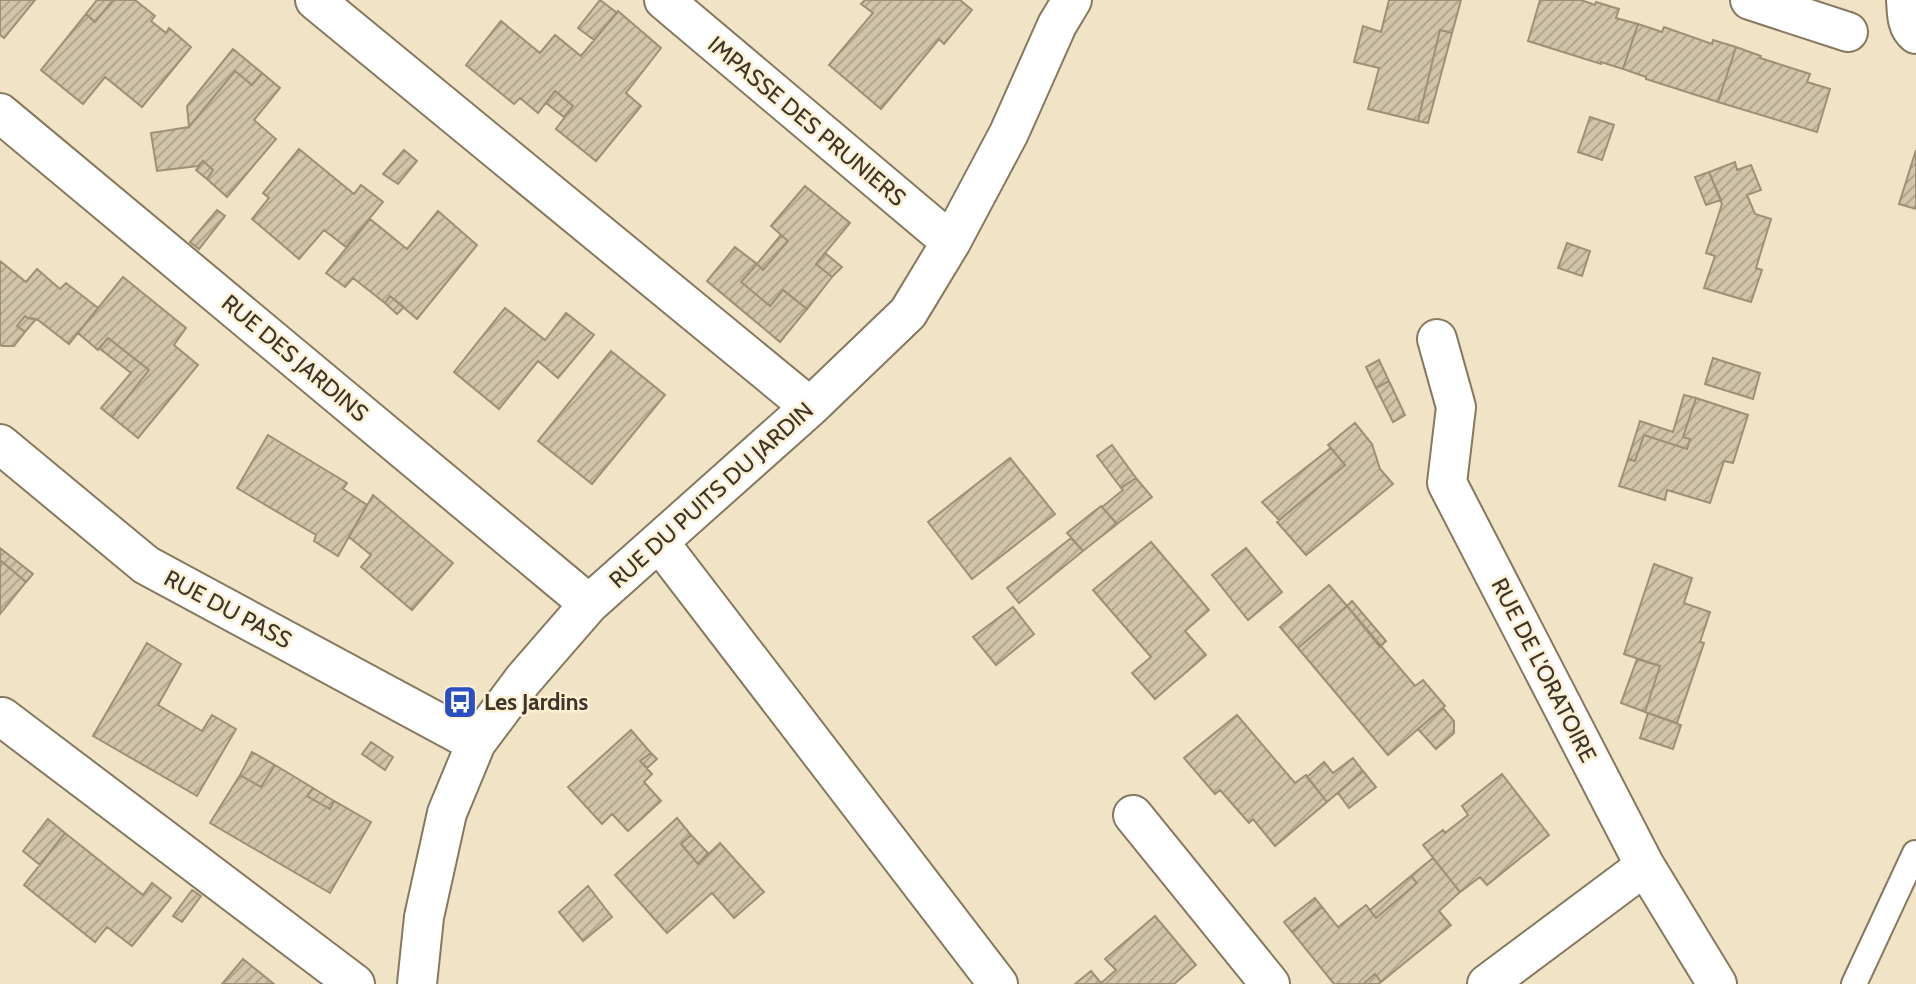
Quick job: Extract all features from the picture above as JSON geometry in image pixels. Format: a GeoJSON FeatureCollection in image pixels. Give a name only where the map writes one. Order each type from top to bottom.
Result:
{"type":"FeatureCollection","features":[{"type":"Feature","properties":{"kind":"street"},"geometry":{"type":"LineString","coordinates":[[316,0],[810,407]]}},
{"type":"Feature","properties":{"kind":"street","name":"IMPASSE DES PRUNIERS"},"geometry":{"type":"LineString","coordinates":[[664,0],[951,242]]}},
{"type":"Feature","properties":{"kind":"street"},"geometry":{"type":"LineString","coordinates":[[1751,0],[1848,32]]}},
{"type":"Feature","properties":{"kind":"street"},"geometry":{"type":"LineString","coordinates":[[1906,0],[1907,17],[1911,30],[1916,34]]}},
{"type":"Feature","properties":{"kind":"street","name":"RUE DU PUITS DU JARDIN"},"geometry":{"type":"LineString","coordinates":[[417,984],[424,917],[447,813],[476,743],[523,680],[589,604],[810,407],[908,313],[951,242],[1009,133],[1064,8]]}},
{"type":"Feature","properties":{"kind":"street","name":"RUE DES JARDINS"},"geometry":{"type":"LineString","coordinates":[[0,113],[589,604]]}},
{"type":"Feature","properties":{"kind":"street","name":"RUE DE L'ORATOIRE"},"geometry":{"type":"LineString","coordinates":[[1437,339],[1456,407],[1447,483],[1644,866],[1717,984]]}},
{"type":"Feature","properties":{"kind":"street","name":"RUE DU PASS"},"geometry":{"type":"LineString","coordinates":[[0,444],[146,565],[476,743]]}},
{"type":"Feature","properties":{"kind":"street"},"geometry":{"type":"LineString","coordinates":[[659,542],[998,984]]}},
{"type":"Feature","properties":{"kind":"street"},"geometry":{"type":"LineString","coordinates":[[0,719],[2,717],[355,984]]}},
{"type":"Feature","properties":{"kind":"street"},"geometry":{"type":"LineString","coordinates":[[1133,815],[1270,984]]}},
{"type":"Feature","properties":{"kind":"street"},"geometry":{"type":"LineString","coordinates":[[1487,984],[1644,866]]}},
{"type":"Feature","properties":{"kind":"lane"},"geometry":{"type":"LineString","coordinates":[[1854,984],[1914,853]]}},
{"type":"Feature","properties":{"kind":"building"},"geometry":{"type":"Polygon","coordinates":[[[0,0],[35,0],[4,38],[0,35],[0,0]]]}},
{"type":"Feature","properties":{"kind":"building"},"geometry":{"type":"Polygon","coordinates":[[[97,0],[113,0],[95,22],[86,14],[97,0]]]}},
{"type":"Feature","properties":{"kind":"building"},"geometry":{"type":"Polygon","coordinates":[[[113,0],[135,0],[155,16],[151,21],[166,33],[169,28],[191,47],[142,107],[105,77],[83,104],[41,70],[86,14],[95,22],[113,0]]]}},
{"type":"Feature","properties":{"kind":"building"},"geometry":{"type":"Polygon","coordinates":[[[600,0],[617,13],[594,40],[578,28],[600,0]]]}},
{"type":"Feature","properties":{"kind":"building"},"geometry":{"type":"Polygon","coordinates":[[[865,0],[960,0],[972,10],[944,44],[939,39],[881,109],[829,65],[873,13],[861,4],[865,0]]]}},
{"type":"Feature","properties":{"kind":"building"},"geometry":{"type":"Polygon","coordinates":[[[1389,0],[1461,0],[1452,33],[1440,30],[1418,121],[1368,109],[1379,68],[1354,62],[1363,26],[1381,32],[1389,0]]]}},
{"type":"Feature","properties":{"kind":"building"},"geometry":{"type":"Polygon","coordinates":[[[1540,0],[1581,0],[1595,5],[1596,2],[1619,9],[1616,18],[1638,24],[1623,69],[1528,41],[1540,0]]]}},
{"type":"Feature","properties":{"kind":"building"},"geometry":{"type":"Polygon","coordinates":[[[618,11],[661,48],[626,93],[641,106],[596,161],[556,129],[573,106],[555,91],[538,113],[520,98],[514,104],[466,65],[501,21],[540,53],[555,35],[581,56],[618,11]]]}},
{"type":"Feature","properties":{"kind":"building"},"geometry":{"type":"Polygon","coordinates":[[[1638,24],[1662,32],[1664,27],[1712,44],[1713,40],[1736,47],[1718,102],[1623,69],[1638,24]]]}},
{"type":"Feature","properties":{"kind":"building"},"geometry":{"type":"Polygon","coordinates":[[[1440,30],[1452,33],[1428,123],[1418,121],[1440,30]]]}},
{"type":"Feature","properties":{"kind":"building"},"geometry":{"type":"Polygon","coordinates":[[[1736,47],[1761,56],[1760,58],[1810,74],[1807,82],[1830,89],[1817,132],[1718,102],[1736,47]]]}},
{"type":"Feature","properties":{"kind":"building"},"geometry":{"type":"Polygon","coordinates":[[[233,49],[262,73],[252,85],[235,71],[189,127],[187,106],[233,49]]]}},
{"type":"Feature","properties":{"kind":"building"},"geometry":{"type":"Polygon","coordinates":[[[235,71],[252,85],[262,73],[280,88],[254,120],[276,139],[227,197],[207,179],[213,170],[203,161],[198,166],[157,171],[151,133],[189,127],[235,71]]]}},
{"type":"Feature","properties":{"kind":"building"},"geometry":{"type":"Polygon","coordinates":[[[555,91],[573,106],[564,117],[546,103],[555,91]]]}},
{"type":"Feature","properties":{"kind":"building"},"geometry":{"type":"Polygon","coordinates":[[[1590,117],[1614,125],[1602,160],[1578,152],[1590,117]]]}},
{"type":"Feature","properties":{"kind":"building"},"geometry":{"type":"Polygon","coordinates":[[[299,149],[354,194],[361,185],[383,202],[346,247],[324,230],[299,259],[252,219],[269,198],[263,193],[299,149]]]}},
{"type":"Feature","properties":{"kind":"building"},"geometry":{"type":"Polygon","coordinates":[[[404,150],[417,161],[398,184],[383,174],[404,150]]]}},
{"type":"Feature","properties":{"kind":"building"},"geometry":{"type":"Polygon","coordinates":[[[1916,150],[1916,209],[1899,204],[1916,150]]]}},
{"type":"Feature","properties":{"kind":"building"},"geometry":{"type":"Polygon","coordinates":[[[203,161],[213,170],[207,179],[196,170],[203,161]]]}},
{"type":"Feature","properties":{"kind":"building"},"geometry":{"type":"Polygon","coordinates":[[[1735,162],[1737,170],[1751,165],[1761,190],[1747,195],[1755,214],[1771,219],[1756,268],[1762,270],[1751,302],[1704,288],[1715,256],[1706,253],[1722,204],[1709,172],[1735,162]]]}},
{"type":"Feature","properties":{"kind":"building"},"geometry":{"type":"Polygon","coordinates":[[[1709,172],[1721,200],[1706,205],[1695,177],[1709,172]]]}},
{"type":"Feature","properties":{"kind":"building"},"geometry":{"type":"Polygon","coordinates":[[[805,186],[850,223],[816,264],[832,277],[807,309],[783,290],[770,306],[741,282],[757,264],[763,270],[788,241],[771,226],[805,186]]]}},
{"type":"Feature","properties":{"kind":"building"},"geometry":{"type":"Polygon","coordinates":[[[217,210],[225,216],[199,249],[190,242],[217,210]]]}},
{"type":"Feature","properties":{"kind":"building"},"geometry":{"type":"Polygon","coordinates":[[[438,211],[477,245],[417,319],[390,296],[385,303],[353,278],[345,287],[326,273],[370,219],[407,249],[438,211]]]}},
{"type":"Feature","properties":{"kind":"building"},"geometry":{"type":"Polygon","coordinates":[[[781,235],[788,241],[763,270],[757,264],[781,235]]]}},
{"type":"Feature","properties":{"kind":"building"},"geometry":{"type":"Polygon","coordinates":[[[1567,243],[1590,251],[1582,276],[1558,268],[1567,243]]]}},
{"type":"Feature","properties":{"kind":"building"},"geometry":{"type":"Polygon","coordinates":[[[735,247],[757,264],[741,282],[770,306],[783,290],[807,309],[780,342],[707,281],[735,247]]]}},
{"type":"Feature","properties":{"kind":"building"},"geometry":{"type":"Polygon","coordinates":[[[825,253],[842,267],[832,277],[816,264],[825,253]]]}},
{"type":"Feature","properties":{"kind":"building"},"geometry":{"type":"Polygon","coordinates":[[[0,261],[26,282],[37,269],[60,289],[66,283],[98,308],[69,344],[38,320],[25,316],[17,326],[25,332],[14,346],[2,346],[0,261]]]}},
{"type":"Feature","properties":{"kind":"building"},"geometry":{"type":"Polygon","coordinates":[[[123,277],[186,328],[174,345],[198,365],[138,438],[112,417],[149,370],[108,338],[98,350],[78,333],[123,277]]]}},
{"type":"Feature","properties":{"kind":"building"},"geometry":{"type":"Polygon","coordinates":[[[390,296],[404,307],[397,314],[385,303],[390,296]]]}},
{"type":"Feature","properties":{"kind":"building"},"geometry":{"type":"Polygon","coordinates":[[[505,308],[545,340],[566,313],[594,335],[558,378],[538,361],[499,409],[454,372],[505,308]]]}},
{"type":"Feature","properties":{"kind":"building"},"geometry":{"type":"Polygon","coordinates":[[[25,316],[36,319],[25,332],[17,326],[25,316]]]}},
{"type":"Feature","properties":{"kind":"building"},"geometry":{"type":"Polygon","coordinates":[[[108,338],[149,370],[112,417],[101,408],[131,373],[99,348],[108,338]]]}},
{"type":"Feature","properties":{"kind":"building"},"geometry":{"type":"Polygon","coordinates":[[[611,351],[665,395],[592,484],[538,441],[611,351]]]}},
{"type":"Feature","properties":{"kind":"building"},"geometry":{"type":"Polygon","coordinates":[[[1713,358],[1760,373],[1753,399],[1705,384],[1713,358]]]}},
{"type":"Feature","properties":{"kind":"building"},"geometry":{"type":"Polygon","coordinates":[[[1379,360],[1389,381],[1376,388],[1366,367],[1379,360]]]}},
{"type":"Feature","properties":{"kind":"building"},"geometry":{"type":"Polygon","coordinates":[[[1389,381],[1405,415],[1393,422],[1376,388],[1389,381]]]}},
{"type":"Feature","properties":{"kind":"building"},"geometry":{"type":"Polygon","coordinates":[[[1684,395],[1696,398],[1683,437],[1690,439],[1687,449],[1644,435],[1635,461],[1628,459],[1640,421],[1673,432],[1684,395]]]}},
{"type":"Feature","properties":{"kind":"building"},"geometry":{"type":"Polygon","coordinates":[[[1696,398],[1748,415],[1733,463],[1724,461],[1710,503],[1667,490],[1665,500],[1619,486],[1628,459],[1635,461],[1644,435],[1687,449],[1690,439],[1683,437],[1696,398]]]}},
{"type":"Feature","properties":{"kind":"building"},"geometry":{"type":"Polygon","coordinates":[[[1355,423],[1372,444],[1380,469],[1393,484],[1306,555],[1277,522],[1345,465],[1328,445],[1355,423]]]}},
{"type":"Feature","properties":{"kind":"building"},"geometry":{"type":"Polygon","coordinates":[[[268,435],[347,483],[343,489],[367,505],[338,556],[314,541],[316,535],[237,488],[268,435]]]}},
{"type":"Feature","properties":{"kind":"building"},"geometry":{"type":"Polygon","coordinates":[[[1112,445],[1136,478],[1121,488],[1097,456],[1112,445]]]}},
{"type":"Feature","properties":{"kind":"building"},"geometry":{"type":"Polygon","coordinates":[[[1331,448],[1345,465],[1279,520],[1262,502],[1331,448]]]}},
{"type":"Feature","properties":{"kind":"building"},"geometry":{"type":"Polygon","coordinates":[[[1010,458],[1055,514],[972,579],[928,522],[1010,458]]]}},
{"type":"Feature","properties":{"kind":"building"},"geometry":{"type":"Polygon","coordinates":[[[1136,478],[1152,497],[1117,524],[1102,507],[1123,490],[1121,488],[1136,478]]]}},
{"type":"Feature","properties":{"kind":"building"},"geometry":{"type":"Polygon","coordinates":[[[373,495],[453,563],[412,610],[361,567],[371,555],[349,537],[373,495]]]}},
{"type":"Feature","properties":{"kind":"building"},"geometry":{"type":"Polygon","coordinates":[[[1101,506],[1117,524],[1083,551],[1067,533],[1101,506]]]}},
{"type":"Feature","properties":{"kind":"building"},"geometry":{"type":"Polygon","coordinates":[[[1071,538],[1083,551],[1019,603],[1007,588],[1071,538]]]}},
{"type":"Feature","properties":{"kind":"building"},"geometry":{"type":"Polygon","coordinates":[[[1151,542],[1209,610],[1185,631],[1206,655],[1155,699],[1132,673],[1151,657],[1093,590],[1151,542]]]}},
{"type":"Feature","properties":{"kind":"building"},"geometry":{"type":"Polygon","coordinates":[[[0,548],[33,574],[26,582],[0,560],[0,548]]]}},
{"type":"Feature","properties":{"kind":"building"},"geometry":{"type":"Polygon","coordinates":[[[1246,548],[1282,592],[1248,620],[1212,575],[1246,548]]]}},
{"type":"Feature","properties":{"kind":"building"},"geometry":{"type":"Polygon","coordinates":[[[0,560],[26,582],[0,614],[0,560]]]}},
{"type":"Feature","properties":{"kind":"building"},"geometry":{"type":"Polygon","coordinates":[[[1654,564],[1692,578],[1684,603],[1710,612],[1700,642],[1704,643],[1677,723],[1645,712],[1660,666],[1624,654],[1654,564]]]}},
{"type":"Feature","properties":{"kind":"building"},"geometry":{"type":"Polygon","coordinates":[[[1329,585],[1347,606],[1298,648],[1280,627],[1329,585]]]}},
{"type":"Feature","properties":{"kind":"building"},"geometry":{"type":"Polygon","coordinates":[[[1352,601],[1386,641],[1380,647],[1347,606],[1352,601]]]}},
{"type":"Feature","properties":{"kind":"building"},"geometry":{"type":"Polygon","coordinates":[[[1347,606],[1415,686],[1423,680],[1445,706],[1388,755],[1298,648],[1347,606]]]}},
{"type":"Feature","properties":{"kind":"building"},"geometry":{"type":"Polygon","coordinates":[[[1013,607],[1034,634],[996,665],[973,637],[1013,607]]]}},
{"type":"Feature","properties":{"kind":"building"},"geometry":{"type":"Polygon","coordinates":[[[147,643],[181,664],[158,705],[202,731],[212,715],[236,729],[197,796],[93,736],[147,643]]]}},
{"type":"Feature","properties":{"kind":"building"},"geometry":{"type":"Polygon","coordinates":[[[1637,659],[1660,666],[1645,712],[1621,703],[1637,659]]]}},
{"type":"Feature","properties":{"kind":"building"},"geometry":{"type":"Polygon","coordinates":[[[1443,708],[1454,721],[1454,733],[1436,749],[1418,729],[1443,708]]]}},
{"type":"Feature","properties":{"kind":"building"},"geometry":{"type":"Polygon","coordinates":[[[1648,713],[1681,725],[1673,749],[1640,738],[1648,713]]]}},
{"type":"Feature","properties":{"kind":"building"},"geometry":{"type":"Polygon","coordinates":[[[1237,715],[1295,783],[1306,775],[1327,802],[1275,846],[1253,819],[1249,823],[1220,790],[1215,794],[1184,758],[1237,715]]]}},
{"type":"Feature","properties":{"kind":"building"},"geometry":{"type":"Polygon","coordinates":[[[631,730],[651,753],[640,761],[652,774],[644,782],[661,801],[628,831],[612,814],[602,824],[568,787],[631,730]]]}},
{"type":"Feature","properties":{"kind":"building"},"geometry":{"type":"Polygon","coordinates":[[[371,742],[393,757],[385,770],[362,754],[371,742]]]}},
{"type":"Feature","properties":{"kind":"building"},"geometry":{"type":"Polygon","coordinates":[[[252,752],[275,765],[261,787],[240,775],[252,752]]]}},
{"type":"Feature","properties":{"kind":"building"},"geometry":{"type":"Polygon","coordinates":[[[651,753],[657,759],[647,768],[640,761],[651,753]]]}},
{"type":"Feature","properties":{"kind":"building"},"geometry":{"type":"Polygon","coordinates":[[[1353,758],[1363,771],[1327,802],[1307,777],[1324,762],[1333,773],[1353,758]]]}},
{"type":"Feature","properties":{"kind":"building"},"geometry":{"type":"Polygon","coordinates":[[[275,765],[313,788],[307,796],[330,809],[334,801],[371,822],[330,893],[210,823],[240,775],[261,787],[275,765]]]}},
{"type":"Feature","properties":{"kind":"building"},"geometry":{"type":"Polygon","coordinates":[[[1363,771],[1376,787],[1349,808],[1338,793],[1363,771]]]}},
{"type":"Feature","properties":{"kind":"building"},"geometry":{"type":"Polygon","coordinates":[[[1502,774],[1549,835],[1487,885],[1480,877],[1460,892],[1423,845],[1443,830],[1445,833],[1468,815],[1462,806],[1502,774]]]}},
{"type":"Feature","properties":{"kind":"building"},"geometry":{"type":"Polygon","coordinates":[[[313,788],[334,801],[330,809],[307,796],[313,788]]]}},
{"type":"Feature","properties":{"kind":"building"},"geometry":{"type":"Polygon","coordinates":[[[677,818],[691,835],[681,844],[698,864],[720,843],[764,892],[734,918],[712,893],[667,933],[615,875],[677,818]]]}},
{"type":"Feature","properties":{"kind":"building"},"geometry":{"type":"Polygon","coordinates":[[[48,819],[65,833],[40,865],[23,851],[48,819]]]}},
{"type":"Feature","properties":{"kind":"building"},"geometry":{"type":"Polygon","coordinates":[[[65,833],[143,895],[152,883],[171,898],[132,946],[107,927],[95,942],[24,885],[65,833]]]}},
{"type":"Feature","properties":{"kind":"building"},"geometry":{"type":"Polygon","coordinates":[[[691,835],[708,853],[698,864],[681,844],[691,835]]]}},
{"type":"Feature","properties":{"kind":"building"},"geometry":{"type":"Polygon","coordinates":[[[1433,858],[1460,892],[1439,911],[1451,925],[1381,982],[1375,974],[1363,984],[1334,984],[1292,932],[1322,907],[1338,927],[1366,905],[1376,918],[1417,883],[1411,876],[1433,858]]]}},
{"type":"Feature","properties":{"kind":"building"},"geometry":{"type":"Polygon","coordinates":[[[1411,876],[1417,883],[1376,918],[1370,910],[1411,876]]]}},
{"type":"Feature","properties":{"kind":"building"},"geometry":{"type":"Polygon","coordinates":[[[588,886],[612,917],[583,941],[559,912],[588,886]]]}},
{"type":"Feature","properties":{"kind":"building"},"geometry":{"type":"Polygon","coordinates":[[[192,890],[201,896],[182,922],[173,916],[192,890]]]}},
{"type":"Feature","properties":{"kind":"building"},"geometry":{"type":"Polygon","coordinates":[[[1315,898],[1322,907],[1292,932],[1284,922],[1315,898]]]}},
{"type":"Feature","properties":{"kind":"building"},"geometry":{"type":"Polygon","coordinates":[[[1155,916],[1196,965],[1174,984],[1100,984],[1116,970],[1105,959],[1155,916]]]}},
{"type":"Feature","properties":{"kind":"building"},"geometry":{"type":"Polygon","coordinates":[[[243,959],[274,984],[222,984],[243,959]]]}},
{"type":"Feature","properties":{"kind":"building"},"geometry":{"type":"Polygon","coordinates":[[[1091,971],[1100,984],[1075,984],[1091,971]]]}},
{"type":"Feature","properties":{"kind":"building"},"geometry":{"type":"Polygon","coordinates":[[[1375,974],[1381,982],[1379,984],[1363,984],[1375,974]]]}},
{"type":"Feature","properties":{"kind":"place","name":"Les Jardins"},"geometry":{"type":"Point","coordinates":[460,702]}}]}
